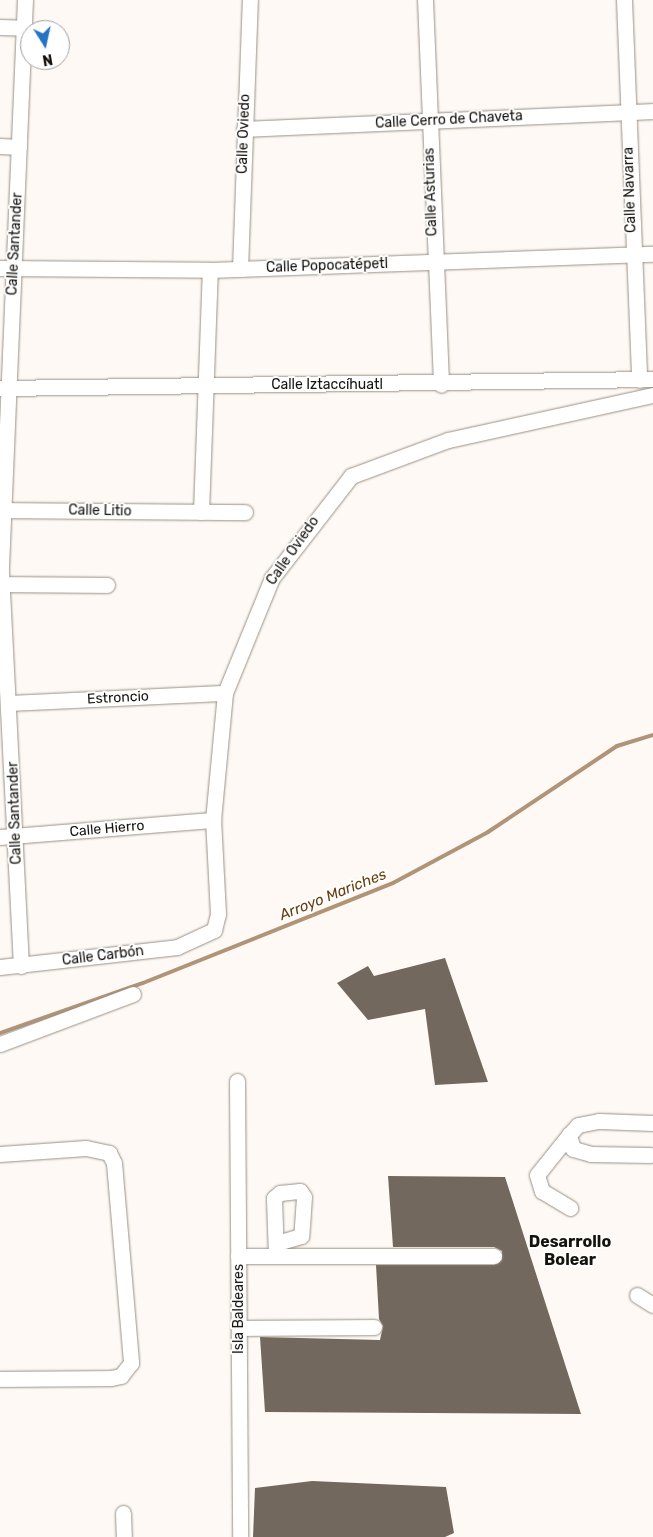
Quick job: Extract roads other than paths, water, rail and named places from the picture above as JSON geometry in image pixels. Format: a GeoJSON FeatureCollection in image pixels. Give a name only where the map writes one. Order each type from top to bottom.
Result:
{"type":"FeatureCollection","features":[{"type":"Feature","properties":{"kind":"street","name":"Calle Santander"},"geometry":{"type":"LineString","coordinates":[[24,20],[25,0]]}},
{"type":"Feature","properties":{"kind":"street","name":"Calle Oviedo"},"geometry":{"type":"LineString","coordinates":[[240,268],[250,0]]}},
{"type":"Feature","properties":{"kind":"street","name":"Calle Asturias"},"geometry":{"type":"LineString","coordinates":[[425,0],[428,121],[441,385]]}},
{"type":"Feature","properties":{"kind":"street","name":"Calle Navarra"},"geometry":{"type":"LineString","coordinates":[[624,0],[626,112],[632,255],[646,379]]}},
{"type":"Feature","properties":{"kind":"street"},"geometry":{"type":"LineString","coordinates":[[0,28],[20,28]]}},
{"type":"Feature","properties":{"kind":"street","name":"Calle Santander"},"geometry":{"type":"LineString","coordinates":[[21,966],[11,703],[0,584],[7,268],[19,146],[22,70]]}},
{"type":"Feature","properties":{"kind":"street","name":"Calle Cerro de Chaveta"},"geometry":{"type":"LineString","coordinates":[[244,128],[653,111]]}},
{"type":"Feature","properties":{"kind":"street"},"geometry":{"type":"LineString","coordinates":[[0,146],[19,146]]}},
{"type":"Feature","properties":{"kind":"street","name":"Calle Popocatépetl"},"geometry":{"type":"LineString","coordinates":[[7,268],[210,270],[653,254]]}},
{"type":"Feature","properties":{"kind":"street"},"geometry":{"type":"LineString","coordinates":[[201,512],[210,270]]}},
{"type":"Feature","properties":{"kind":"street","name":"Calle Iztaccíhuatl"},"geometry":{"type":"LineString","coordinates":[[5,388],[441,385],[646,379]]}},
{"type":"Feature","properties":{"kind":"street","name":"Calle Oviedo"},"geometry":{"type":"LineString","coordinates":[[205,937],[214,930],[218,914],[213,820],[225,693],[272,578],[351,476],[448,440],[653,395]]}},
{"type":"Feature","properties":{"kind":"street","name":"Calle Litio"},"geometry":{"type":"LineString","coordinates":[[1,510],[245,512]]}},
{"type":"Feature","properties":{"kind":"street"},"geometry":{"type":"LineString","coordinates":[[0,584],[107,584]]}},
{"type":"Feature","properties":{"kind":"street","name":"Estroncio"},"geometry":{"type":"LineString","coordinates":[[11,703],[225,693]]}},
{"type":"Feature","properties":{"kind":"street","name":"Calle Hierro"},"geometry":{"type":"LineString","coordinates":[[0,837],[213,820]]}},
{"type":"Feature","properties":{"kind":"street","name":"Calle Carbón"},"geometry":{"type":"LineString","coordinates":[[0,967],[177,947],[205,937]]}},
{"type":"Feature","properties":{"kind":"street"},"geometry":{"type":"LineString","coordinates":[[0,1044],[133,994]]}},
{"type":"Feature","properties":{"kind":"street","name":"Isla Baldeares"},"geometry":{"type":"LineString","coordinates":[[237,1081],[240,1537]]}},
{"type":"Feature","properties":{"kind":"street"},"geometry":{"type":"LineString","coordinates":[[570,1208],[542,1191],[537,1175],[578,1125],[599,1121],[653,1123]]}},
{"type":"Feature","properties":{"kind":"street"},"geometry":{"type":"LineString","coordinates":[[569,1135],[573,1149],[591,1154],[650,1155]]}},
{"type":"Feature","properties":{"kind":"street"},"geometry":{"type":"LineString","coordinates":[[0,1154],[99,1149],[109,1153],[114,1163],[131,1363],[121,1376],[111,1378],[0,1378]]}},
{"type":"Feature","properties":{"kind":"street"},"geometry":{"type":"LineString","coordinates":[[238,1256],[276,1249],[494,1256]]}},
{"type":"Feature","properties":{"kind":"street"},"geometry":{"type":"LineString","coordinates":[[637,1295],[653,1305]]}},
{"type":"Feature","properties":{"kind":"street"},"geometry":{"type":"LineString","coordinates":[[239,1328],[374,1327]]}},
{"type":"Feature","properties":{"kind":"street"},"geometry":{"type":"LineString","coordinates":[[123,1513],[124,1537]]}},
{"type":"Feature","properties":{"kind":"waterway","name":"Arroyo Mariches"},"geometry":{"type":"LineString","coordinates":[[0,1033],[143,983],[393,883],[488,832],[617,746],[653,735]]}},
{"type":"Feature","properties":{"kind":"district","name":"Desarrollo Bolear"},"geometry":{"type":"Point","coordinates":[570,1251]}}]}
